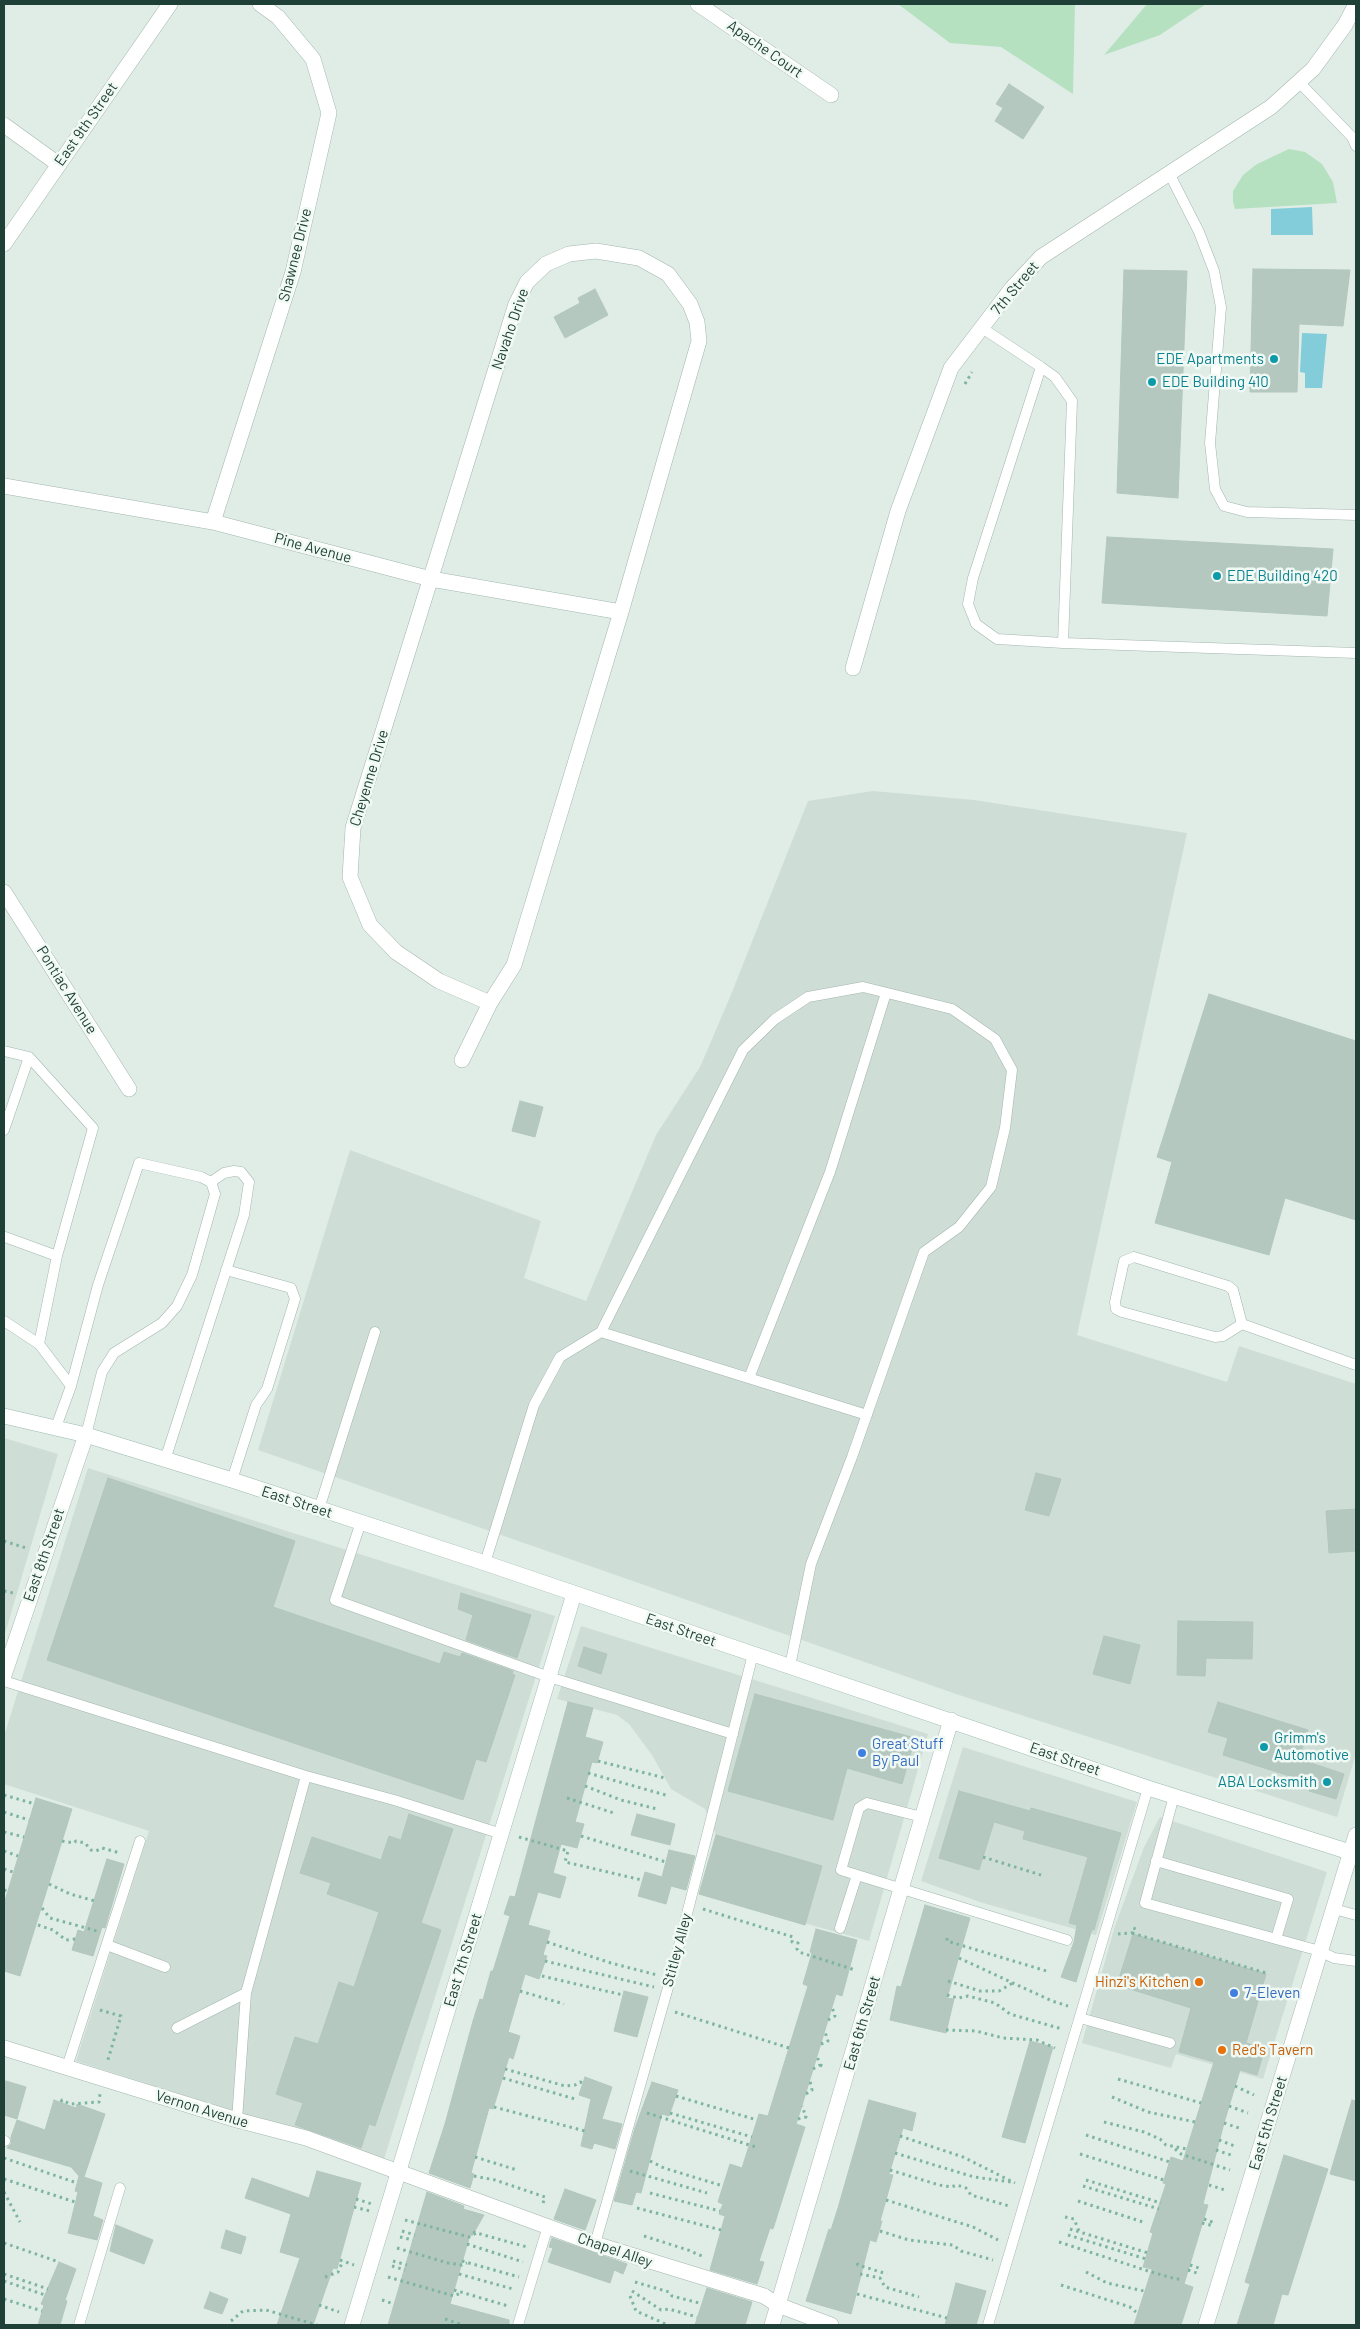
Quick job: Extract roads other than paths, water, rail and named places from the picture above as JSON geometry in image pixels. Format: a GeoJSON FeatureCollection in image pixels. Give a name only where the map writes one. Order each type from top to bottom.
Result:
{"type":"FeatureCollection","features":[{"type":"Feature","properties":{"kind":"street","name":"East 9th Street"},"geometry":{"type":"LineString","coordinates":[[4,244],[170,4]]}},
{"type":"Feature","properties":{"kind":"street","name":"Shawnee Drive"},"geometry":{"type":"LineString","coordinates":[[213,522],[293,272],[329,113],[313,59],[278,17],[260,4]]}},
{"type":"Feature","properties":{"kind":"street","name":"Apache Court"},"geometry":{"type":"LineString","coordinates":[[698,4],[831,95]]}},
{"type":"Feature","properties":{"kind":"street","name":"7th Street"},"geometry":{"type":"LineString","coordinates":[[853,668],[898,512],[951,368],[1012,288],[1041,257],[1271,107],[1313,69],[1345,25],[1356,4]]}},
{"type":"Feature","properties":{"kind":"street"},"geometry":{"type":"LineString","coordinates":[[4,124],[58,164]]}},
{"type":"Feature","properties":{"kind":"street","name":"Navaho Drive"},"geometry":{"type":"LineString","coordinates":[[431,579],[516,304],[527,282],[546,264],[569,254],[596,251],[639,258],[668,274],[690,304],[697,322],[699,341],[621,612]]}},
{"type":"Feature","properties":{"kind":"street","name":"Pine Avenue"},"geometry":{"type":"LineString","coordinates":[[4,486],[213,522],[431,579],[621,612]]}},
{"type":"Feature","properties":{"kind":"street","name":"Cheyenne Drive"},"geometry":{"type":"LineString","coordinates":[[431,579],[353,828],[350,877],[370,925],[396,952],[439,981],[490,1003]]}},
{"type":"Feature","properties":{"kind":"street"},"geometry":{"type":"LineString","coordinates":[[462,1060],[490,1003],[514,965],[621,612]]}},
{"type":"Feature","properties":{"kind":"street","name":"Pontiac Avenue"},"geometry":{"type":"LineString","coordinates":[[4,892],[129,1089]]}},
{"type":"Feature","properties":{"kind":"street","name":"East Street"},"geometry":{"type":"LineString","coordinates":[[4,1416],[86,1435],[232,1480],[485,1563],[1148,1788],[1354,1853]]}},
{"type":"Feature","properties":{"kind":"street","name":"East 8th Street"},"geometry":{"type":"LineString","coordinates":[[4,1675],[86,1435]]}},
{"type":"Feature","properties":{"kind":"street","name":"East 7th Street"},"geometry":{"type":"LineString","coordinates":[[352,2325],[574,1594]]}},
{"type":"Feature","properties":{"kind":"street","name":"East 6th Street"},"geometry":{"type":"LineString","coordinates":[[772,2325],[951,1720]]}},
{"type":"Feature","properties":{"kind":"street","name":"East 5th Street"},"geometry":{"type":"LineString","coordinates":[[1206,2325],[1320,1951],[1354,1853],[1356,1835]]}},
{"type":"Feature","properties":{"kind":"street","name":"Vernon Avenue"},"geometry":{"type":"LineString","coordinates":[[4,2048],[237,2120],[306,2138],[399,2173]]}},
{"type":"Feature","properties":{"kind":"street","name":"Chapel Alley"},"geometry":{"type":"LineString","coordinates":[[399,2173],[595,2244],[764,2296],[778,2305],[831,2325]]}},
{"type":"Feature","properties":{"kind":"lane"},"geometry":{"type":"LineString","coordinates":[[1299,82],[1352,137],[1356,146]]}},
{"type":"Feature","properties":{"kind":"lane"},"geometry":{"type":"LineString","coordinates":[[1170,173],[1199,232],[1214,271],[1221,307],[1210,443],[1215,489],[1224,506],[1247,512],[1356,515]]}},
{"type":"Feature","properties":{"kind":"lane"},"geometry":{"type":"LineString","coordinates":[[982,328],[1055,377],[1072,401],[1063,643]]}},
{"type":"Feature","properties":{"kind":"lane"},"geometry":{"type":"LineString","coordinates":[[1041,368],[973,578],[968,604],[976,624],[997,639],[1356,653]]}},
{"type":"Feature","properties":{"kind":"lane"},"geometry":{"type":"LineString","coordinates":[[485,1563],[534,1405],[560,1357],[600,1332],[743,1050],[775,1019],[808,997],[863,987],[952,1009],[995,1039],[1012,1070],[1005,1128],[991,1187],[960,1227],[924,1252],[867,1415],[811,1564],[790,1666]]}},
{"type":"Feature","properties":{"kind":"lane"},"geometry":{"type":"LineString","coordinates":[[750,1378],[830,1172],[886,993]]}},
{"type":"Feature","properties":{"kind":"lane"},"geometry":{"type":"LineString","coordinates":[[4,1050],[29,1057],[93,1128],[57,1256],[39,1344]]}},
{"type":"Feature","properties":{"kind":"lane"},"geometry":{"type":"LineString","coordinates":[[4,1130],[29,1057]]}},
{"type":"Feature","properties":{"kind":"lane"},"geometry":{"type":"LineString","coordinates":[[56,1427],[71,1386],[98,1285],[139,1163],[201,1177],[211,1182],[215,1194],[192,1275],[177,1306],[162,1323],[114,1353],[102,1372],[86,1435]]}},
{"type":"Feature","properties":{"kind":"lane"},"geometry":{"type":"LineString","coordinates":[[166,1460],[244,1215],[249,1182],[241,1172],[234,1171],[224,1173],[211,1182]]}},
{"type":"Feature","properties":{"kind":"lane"},"geometry":{"type":"LineString","coordinates":[[4,1239],[57,1256]]}},
{"type":"Feature","properties":{"kind":"lane"},"geometry":{"type":"LineString","coordinates":[[1134,1257],[1228,1286],[1233,1290],[1242,1324],[1223,1336],[1215,1337],[1116,1309],[1114,1302],[1124,1261],[1134,1257]]}},
{"type":"Feature","properties":{"kind":"lane"},"geometry":{"type":"LineString","coordinates":[[226,1270],[291,1288],[295,1298],[267,1389],[256,1405],[232,1480]]}},
{"type":"Feature","properties":{"kind":"lane"},"geometry":{"type":"LineString","coordinates":[[4,1321],[39,1344],[71,1386]]}},
{"type":"Feature","properties":{"kind":"lane"},"geometry":{"type":"LineString","coordinates":[[1242,1324],[1356,1365]]}},
{"type":"Feature","properties":{"kind":"lane"},"geometry":{"type":"LineString","coordinates":[[319,1509],[375,1332]]}},
{"type":"Feature","properties":{"kind":"lane"},"geometry":{"type":"LineString","coordinates":[[600,1332],[867,1415]]}},
{"type":"Feature","properties":{"kind":"lane"},"geometry":{"type":"LineString","coordinates":[[361,1522],[335,1600],[549,1677],[733,1734]]}},
{"type":"Feature","properties":{"kind":"lane","name":"Stitley Alley"},"geometry":{"type":"LineString","coordinates":[[595,2244],[667,1990],[753,1654]]}},
{"type":"Feature","properties":{"kind":"lane"},"geometry":{"type":"LineString","coordinates":[[4,1681],[306,1776],[394,1800],[502,1834]]}},
{"type":"Feature","properties":{"kind":"lane"},"geometry":{"type":"LineString","coordinates":[[237,2120],[246,1993],[306,1776]]}},
{"type":"Feature","properties":{"kind":"lane"},"geometry":{"type":"LineString","coordinates":[[988,2325],[1148,1788]]}},
{"type":"Feature","properties":{"kind":"lane"},"geometry":{"type":"LineString","coordinates":[[1174,1796],[1145,1903],[1320,1951],[1334,1958],[1356,1961]]}},
{"type":"Feature","properties":{"kind":"lane"},"geometry":{"type":"LineString","coordinates":[[922,1817],[867,1803],[859,1808],[840,1870],[1067,1940]]}},
{"type":"Feature","properties":{"kind":"lane"},"geometry":{"type":"LineString","coordinates":[[67,2068],[140,1841]]}},
{"type":"Feature","properties":{"kind":"lane"},"geometry":{"type":"LineString","coordinates":[[1156,1862],[1288,1900],[1276,1939]]}},
{"type":"Feature","properties":{"kind":"lane"},"geometry":{"type":"LineString","coordinates":[[840,1928],[856,1875]]}},
{"type":"Feature","properties":{"kind":"lane"},"geometry":{"type":"LineString","coordinates":[[1334,1909],[1356,1915]]}},
{"type":"Feature","properties":{"kind":"lane"},"geometry":{"type":"LineString","coordinates":[[109,1939],[165,1967]]}},
{"type":"Feature","properties":{"kind":"lane"},"geometry":{"type":"LineString","coordinates":[[177,2028],[246,1993]]}},
{"type":"Feature","properties":{"kind":"lane"},"geometry":{"type":"LineString","coordinates":[[1081,2014],[1170,2043]]}},
{"type":"Feature","properties":{"kind":"lane"},"geometry":{"type":"LineString","coordinates":[[79,2325],[120,2188]]}},
{"type":"Feature","properties":{"kind":"lane"},"geometry":{"type":"LineString","coordinates":[[518,2325],[541,2252],[542,2224]]}},
{"type":"Feature","properties":{"kind":"water"},"geometry":{"type":"Polygon","coordinates":[[[1312,207],[1313,235],[1271,235],[1271,209],[1312,207]]]}},
{"type":"Feature","properties":{"kind":"water"},"geometry":{"type":"Polygon","coordinates":[[[1302,333],[1327,334],[1322,388],[1305,388],[1305,373],[1300,372],[1302,333]]]}},
{"type":"Feature","properties":{"kind":"place","name":"EDE Apartments"},"geometry":{"type":"Point","coordinates":[1274,359]}},
{"type":"Feature","properties":{"kind":"place","name":"EDE Building 410"},"geometry":{"type":"Point","coordinates":[1152,382]}},
{"type":"Feature","properties":{"kind":"place","name":"EDE Building 420"},"geometry":{"type":"Point","coordinates":[1217,576]}},
{"type":"Feature","properties":{"kind":"place","name":"Grimm's Automotive"},"geometry":{"type":"Point","coordinates":[1264,1747]}},
{"type":"Feature","properties":{"kind":"place","name":"Great Stuff By Paul"},"geometry":{"type":"Point","coordinates":[862,1753]}},
{"type":"Feature","properties":{"kind":"place","name":"ABA Locksmith"},"geometry":{"type":"Point","coordinates":[1327,1782]}},
{"type":"Feature","properties":{"kind":"place","name":"Hinzi's Kitchen"},"geometry":{"type":"Point","coordinates":[1199,1982]}},
{"type":"Feature","properties":{"kind":"place","name":"7-Eleven"},"geometry":{"type":"Point","coordinates":[1234,1993]}},
{"type":"Feature","properties":{"kind":"place","name":"Red's Tavern"},"geometry":{"type":"Point","coordinates":[1222,2050]}}]}
